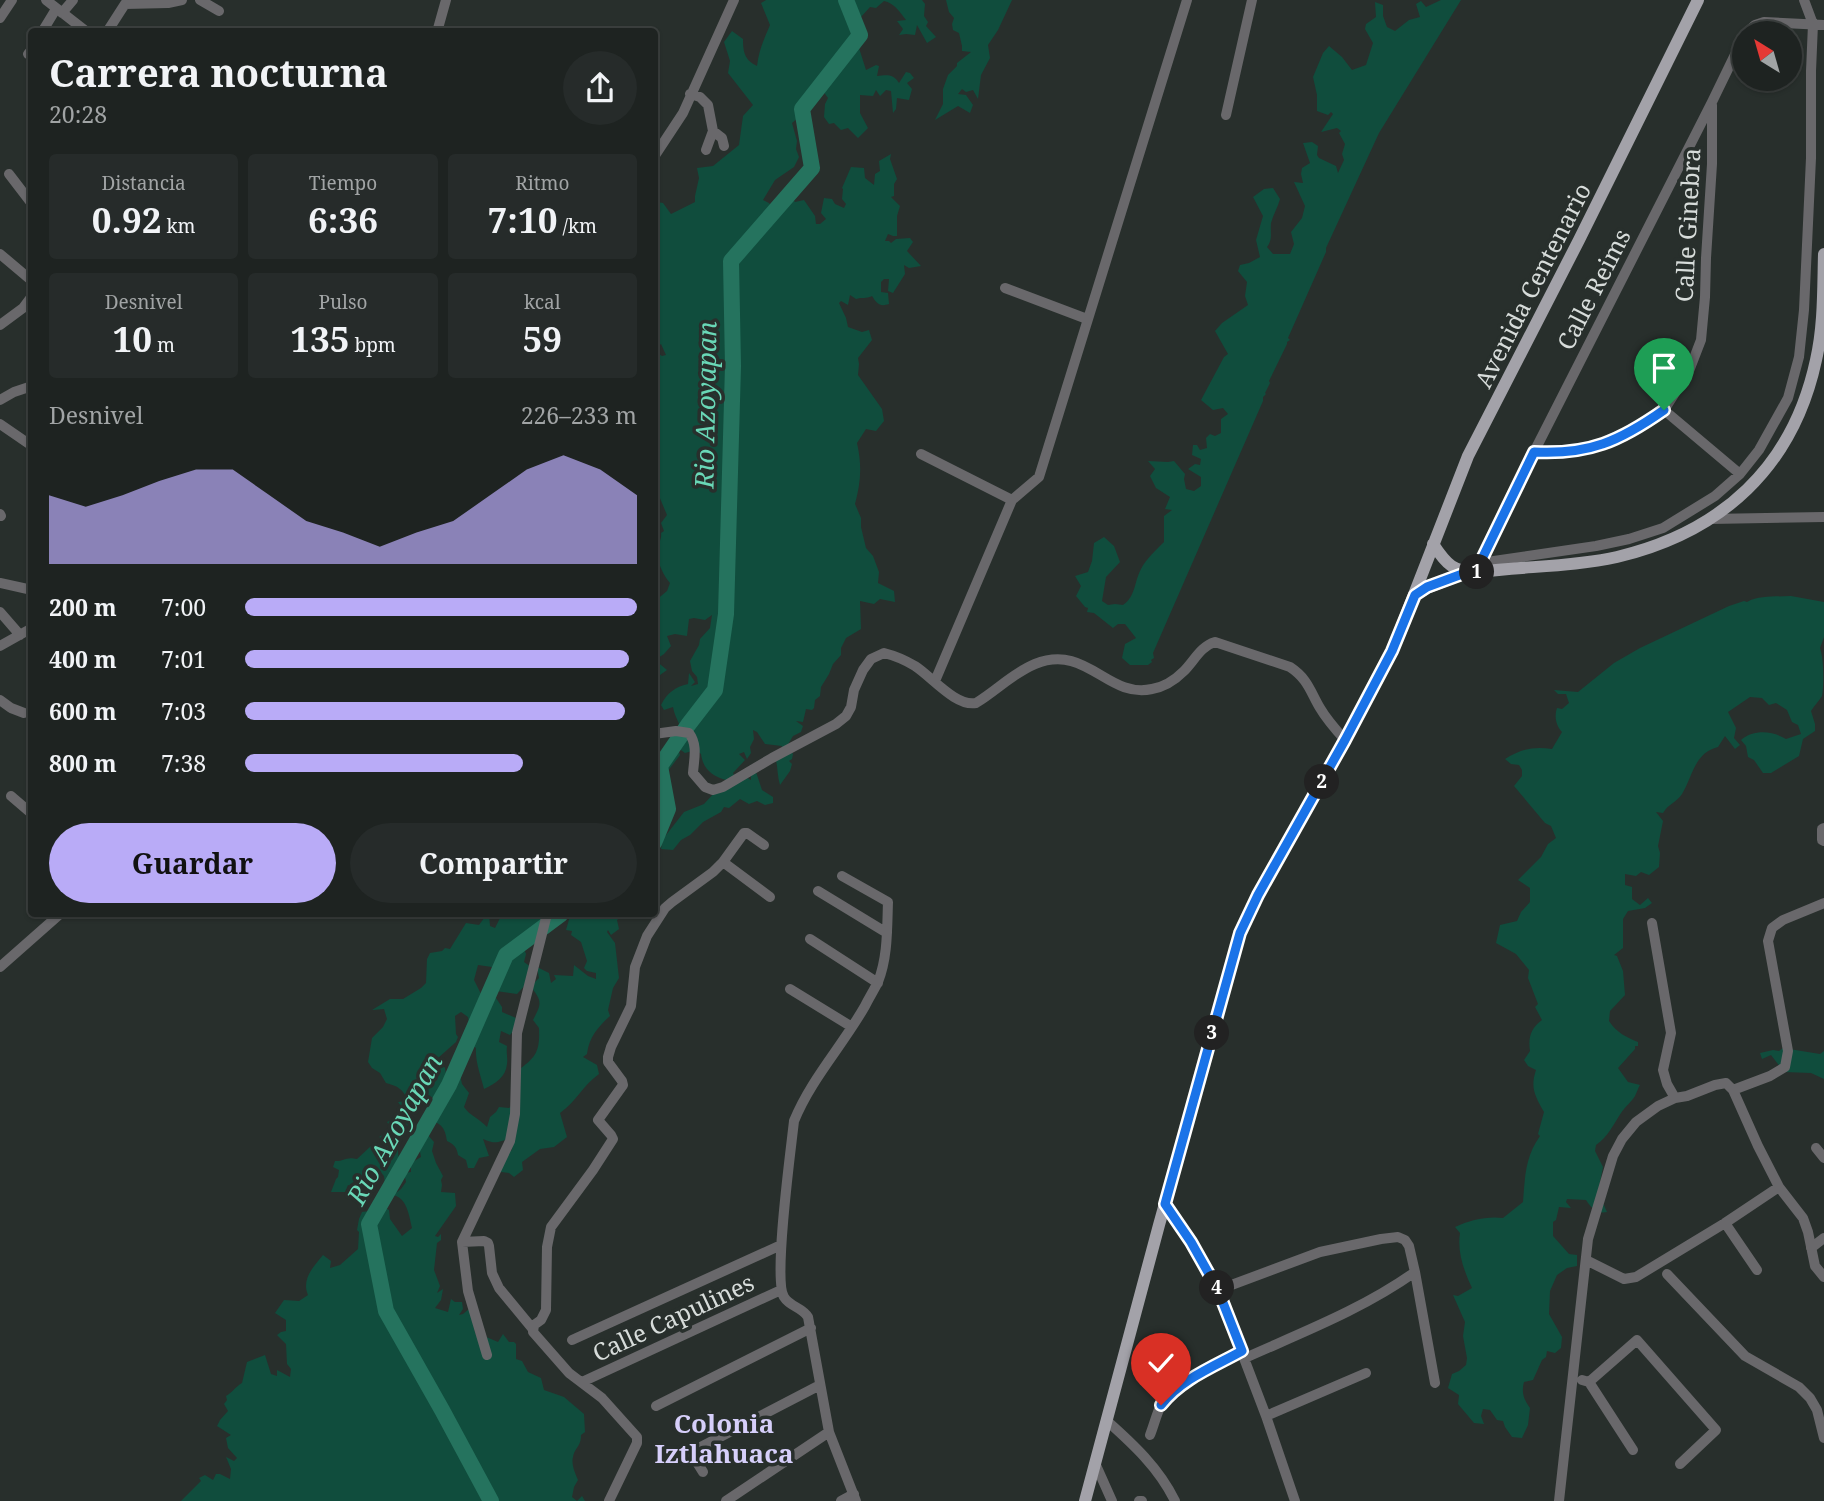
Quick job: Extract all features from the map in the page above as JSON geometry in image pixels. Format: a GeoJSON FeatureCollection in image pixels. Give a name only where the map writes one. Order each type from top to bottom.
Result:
{"type":"FeatureCollection","features":[{"type":"Feature","properties":{"kind":"main road","name":"Avenida Centenario"},"geometry":{"type":"LineString","coordinates":[[1085,1501],[1240,933],[1258,895],[1392,651],[1468,456],[1698,0]]}},
{"type":"Feature","properties":{"kind":"main road"},"geometry":{"type":"LineString","coordinates":[[1415,595],[1427,587],[1480,567],[1568,564],[1615,557],[1661,544],[1710,519],[1740,496],[1759,479],[1775,458],[1810,385],[1821,327],[1824,254]]}},
{"type":"Feature","properties":{"kind":"main road"},"geometry":{"type":"LineString","coordinates":[[1433,544],[1443,560],[1465,573]]}},
{"type":"Feature","properties":{"kind":"street"},"geometry":{"type":"LineString","coordinates":[[0,18],[12,0]]}},
{"type":"Feature","properties":{"kind":"street"},"geometry":{"type":"LineString","coordinates":[[46,0],[82,28]]}},
{"type":"Feature","properties":{"kind":"street"},"geometry":{"type":"LineString","coordinates":[[45,28],[59,11],[73,0]]}},
{"type":"Feature","properties":{"kind":"street"},"geometry":{"type":"LineString","coordinates":[[110,28],[125,5],[181,0]]}},
{"type":"Feature","properties":{"kind":"street"},"geometry":{"type":"LineString","coordinates":[[200,0],[219,11]]}},
{"type":"Feature","properties":{"kind":"street"},"geometry":{"type":"LineString","coordinates":[[438,28],[446,0]]}},
{"type":"Feature","properties":{"kind":"street"},"geometry":{"type":"LineString","coordinates":[[658,151],[683,113],[734,0]]}},
{"type":"Feature","properties":{"kind":"street"},"geometry":{"type":"LineString","coordinates":[[935,681],[1012,500],[1039,477],[1187,0]]}},
{"type":"Feature","properties":{"kind":"street"},"geometry":{"type":"LineString","coordinates":[[1226,115],[1252,0]]}},
{"type":"Feature","properties":{"kind":"street"},"geometry":{"type":"LineString","coordinates":[[1480,567],[1629,539],[1663,528],[1715,496],[1740,474],[1759,450],[1787,398],[1799,357],[1804,310],[1811,171],[1811,71],[1819,25],[1804,0]]}},
{"type":"Feature","properties":{"kind":"street","name":"Calle Reims"},"geometry":{"type":"LineString","coordinates":[[1480,567],[1534,452],[1732,61]]}},
{"type":"Feature","properties":{"kind":"street"},"geometry":{"type":"LineString","coordinates":[[690,94],[700,97],[708,105],[713,131],[706,150]]}},
{"type":"Feature","properties":{"kind":"street","name":"Calle Ginebra"},"geometry":{"type":"LineString","coordinates":[[1534,452],[1560,453],[1601,445],[1635,430],[1664,410],[1689,371],[1701,340],[1705,297],[1712,164],[1712,102]]}},
{"type":"Feature","properties":{"kind":"street"},"geometry":{"type":"LineString","coordinates":[[713,131],[722,138],[724,146]]}},
{"type":"Feature","properties":{"kind":"street"},"geometry":{"type":"LineString","coordinates":[[9,174],[28,199]]}},
{"type":"Feature","properties":{"kind":"street"},"geometry":{"type":"LineString","coordinates":[[0,254],[28,278]]}},
{"type":"Feature","properties":{"kind":"street"},"geometry":{"type":"LineString","coordinates":[[1005,288],[1087,319]]}},
{"type":"Feature","properties":{"kind":"street"},"geometry":{"type":"LineString","coordinates":[[0,325],[28,301]]}},
{"type":"Feature","properties":{"kind":"street"},"geometry":{"type":"LineString","coordinates":[[0,400],[28,387]]}},
{"type":"Feature","properties":{"kind":"street"},"geometry":{"type":"LineString","coordinates":[[1664,410],[1740,474]]}},
{"type":"Feature","properties":{"kind":"street"},"geometry":{"type":"LineString","coordinates":[[0,424],[28,443]]}},
{"type":"Feature","properties":{"kind":"street"},"geometry":{"type":"LineString","coordinates":[[921,454],[1012,500]]}},
{"type":"Feature","properties":{"kind":"street"},"geometry":{"type":"LineString","coordinates":[[1710,519],[1824,517]]}},
{"type":"Feature","properties":{"kind":"street"},"geometry":{"type":"LineString","coordinates":[[0,583],[28,589]]}},
{"type":"Feature","properties":{"kind":"street"},"geometry":{"type":"LineString","coordinates":[[0,612],[20,635]]}},
{"type":"Feature","properties":{"kind":"street"},"geometry":{"type":"LineString","coordinates":[[0,646],[28,630]]}},
{"type":"Feature","properties":{"kind":"street"},"geometry":{"type":"LineString","coordinates":[[658,733],[676,731],[689,733],[695,748],[693,773],[705,787],[713,790],[723,788],[846,716],[863,670],[871,659],[884,653],[914,665],[962,703],[970,705],[989,695],[1018,673],[1036,664],[1056,659],[1076,662],[1129,690],[1153,689],[1175,680],[1205,647],[1215,642],[1290,667],[1298,673],[1309,685],[1321,710],[1345,740]]}},
{"type":"Feature","properties":{"kind":"street"},"geometry":{"type":"LineString","coordinates":[[0,699],[24,713]]}},
{"type":"Feature","properties":{"kind":"street"},"geometry":{"type":"LineString","coordinates":[[11,796],[28,811]]}},
{"type":"Feature","properties":{"kind":"street"},"geometry":{"type":"LineString","coordinates":[[1824,828],[1824,841]]}},
{"type":"Feature","properties":{"kind":"street"},"geometry":{"type":"LineString","coordinates":[[532,1328],[541,1320],[545,1310],[547,1247],[551,1227],[613,1139],[598,1120],[623,1086],[608,1062],[608,1057],[631,1006],[633,976],[640,952],[655,921],[665,908],[713,872],[744,833],[764,845]]}},
{"type":"Feature","properties":{"kind":"street"},"geometry":{"type":"LineString","coordinates":[[723,862],[770,897]]}},
{"type":"Feature","properties":{"kind":"street"},"geometry":{"type":"LineString","coordinates":[[841,1501],[855,1498],[829,1432],[806,1313],[789,1304],[781,1290],[781,1245],[794,1121],[808,1091],[852,1027],[877,983],[884,960],[888,902],[842,876]]}},
{"type":"Feature","properties":{"kind":"street"},"geometry":{"type":"LineString","coordinates":[[818,891],[887,933]]}},
{"type":"Feature","properties":{"kind":"street"},"geometry":{"type":"LineString","coordinates":[[1734,1090],[1785,1067],[1788,1051],[1768,941],[1772,928],[1783,920],[1824,903]]}},
{"type":"Feature","properties":{"kind":"street"},"geometry":{"type":"LineString","coordinates":[[0,968],[58,917]]}},
{"type":"Feature","properties":{"kind":"street"},"geometry":{"type":"LineString","coordinates":[[487,1355],[468,1291],[463,1242],[510,1141],[515,1114],[517,1033],[546,917]]}},
{"type":"Feature","properties":{"kind":"street"},"geometry":{"type":"LineString","coordinates":[[1652,923],[1671,1033],[1663,1070],[1675,1098]]}},
{"type":"Feature","properties":{"kind":"street"},"geometry":{"type":"LineString","coordinates":[[810,939],[877,983]]}},
{"type":"Feature","properties":{"kind":"street"},"geometry":{"type":"LineString","coordinates":[[790,989],[852,1027]]}},
{"type":"Feature","properties":{"kind":"street"},"geometry":{"type":"LineString","coordinates":[[1559,1501],[1588,1239],[1613,1156],[1636,1122],[1675,1098],[1726,1083],[1734,1090],[1779,1187],[1803,1218],[1815,1266],[1824,1277]]}},
{"type":"Feature","properties":{"kind":"street"},"geometry":{"type":"LineString","coordinates":[[1816,1148],[1824,1158]]}},
{"type":"Feature","properties":{"kind":"street"},"geometry":{"type":"LineString","coordinates":[[1586,1260],[1624,1279],[1636,1277],[1779,1187]]}},
{"type":"Feature","properties":{"kind":"street"},"geometry":{"type":"LineString","coordinates":[[1165,1204],[1191,1242],[1218,1290],[1244,1355],[1295,1501]]}},
{"type":"Feature","properties":{"kind":"street"},"geometry":{"type":"LineString","coordinates":[[1725,1223],[1757,1270]]}},
{"type":"Feature","properties":{"kind":"street"},"geometry":{"type":"LineString","coordinates":[[1218,1290],[1320,1252],[1398,1237],[1405,1240],[1409,1246],[1435,1383]]}},
{"type":"Feature","properties":{"kind":"street"},"geometry":{"type":"LineString","coordinates":[[1811,1248],[1824,1238]]}},
{"type":"Feature","properties":{"kind":"street"},"geometry":{"type":"LineString","coordinates":[[463,1242],[488,1242],[492,1273],[499,1288],[569,1373],[602,1398],[637,1437],[637,1443],[609,1501]]}},
{"type":"Feature","properties":{"kind":"street"},"geometry":{"type":"LineString","coordinates":[[572,1340],[781,1245]]}},
{"type":"Feature","properties":{"kind":"street"},"geometry":{"type":"LineString","coordinates":[[1150,1435],[1161,1405],[1169,1394],[1189,1380],[1351,1311],[1415,1272]]}},
{"type":"Feature","properties":{"kind":"street"},"geometry":{"type":"LineString","coordinates":[[1667,1274],[1745,1356],[1799,1387],[1810,1398],[1817,1410],[1824,1438]]}},
{"type":"Feature","properties":{"kind":"street","name":"Calle Capulines"},"geometry":{"type":"LineString","coordinates":[[582,1382],[781,1290]]}},
{"type":"Feature","properties":{"kind":"street"},"geometry":{"type":"LineString","coordinates":[[656,1406],[811,1328]]}},
{"type":"Feature","properties":{"kind":"street"},"geometry":{"type":"LineString","coordinates":[[1589,1382],[1637,1340],[1716,1430],[1680,1464]]}},
{"type":"Feature","properties":{"kind":"street"},"geometry":{"type":"LineString","coordinates":[[1266,1416],[1366,1373]]}},
{"type":"Feature","properties":{"kind":"street"},"geometry":{"type":"LineString","coordinates":[[1573,1376],[1589,1382],[1633,1450]]}},
{"type":"Feature","properties":{"kind":"street"},"geometry":{"type":"LineString","coordinates":[[703,1472],[694,1456],[695,1450],[820,1385]]}},
{"type":"Feature","properties":{"kind":"street"},"geometry":{"type":"LineString","coordinates":[[1106,1420],[1137,1448],[1170,1489],[1175,1501]]}},
{"type":"Feature","properties":{"kind":"street"},"geometry":{"type":"LineString","coordinates":[[726,1501],[829,1432]]}},
{"type":"Feature","properties":{"kind":"street"},"geometry":{"type":"LineString","coordinates":[[1095,1464],[1112,1501]]}},
{"type":"Feature","properties":{"kind":"green space"},"geometry":{"type":"Polygon","coordinates":[[[766,0],[922,0],[925,4],[924,16],[928,22],[926,26],[936,37],[927,43],[917,25],[915,35],[899,35],[903,29],[897,21],[906,20],[894,6],[884,1],[876,8],[870,7],[851,28],[859,32],[852,45],[859,48],[866,70],[879,66],[877,76],[890,76],[899,83],[906,72],[910,73],[914,78],[907,83],[912,89],[909,100],[897,98],[893,113],[891,91],[886,90],[880,96],[876,90],[873,96],[860,95],[860,113],[868,128],[858,138],[848,128],[841,130],[834,123],[829,124],[824,117],[828,98],[815,80],[808,105],[792,123],[799,157],[794,167],[775,180],[763,200],[773,208],[787,199],[792,198],[795,202],[804,200],[815,216],[816,224],[820,224],[826,219],[821,213],[824,198],[832,199],[835,204],[844,208],[846,204],[842,199],[842,188],[851,167],[864,168],[865,178],[874,185],[875,174],[880,171],[879,161],[891,154],[890,159],[897,179],[894,196],[891,197],[900,206],[897,236],[888,234],[885,241],[891,243],[896,239],[910,238],[913,242],[907,251],[921,266],[909,268],[904,265],[905,274],[893,293],[888,291],[889,279],[881,282],[881,292],[888,293],[889,304],[879,304],[872,296],[856,299],[850,295],[848,305],[841,301],[839,303],[848,327],[862,332],[869,330],[872,340],[858,358],[858,375],[882,409],[884,421],[876,431],[866,429],[857,443],[860,474],[855,504],[861,518],[866,548],[873,556],[879,572],[878,583],[894,591],[895,602],[880,599],[874,604],[860,601],[861,629],[846,638],[841,655],[821,687],[814,708],[806,709],[803,722],[796,721],[803,726],[801,732],[793,736],[787,746],[793,754],[789,761],[792,764],[780,785],[775,756],[780,753],[782,746],[765,744],[753,730],[751,753],[747,759],[744,752],[739,754],[745,760],[733,773],[751,780],[751,769],[755,769],[762,790],[773,797],[773,803],[765,805],[757,801],[749,804],[740,799],[703,822],[673,850],[661,849],[663,839],[684,812],[704,804],[726,780],[709,771],[701,754],[696,750],[685,753],[678,748],[680,755],[658,784],[658,754],[672,756],[668,746],[680,731],[673,707],[664,710],[661,705],[672,691],[688,684],[689,673],[695,682],[691,686],[698,684],[690,661],[700,639],[710,628],[712,615],[705,620],[689,619],[687,636],[667,636],[671,646],[658,658],[658,598],[667,591],[670,583],[658,558],[658,546],[664,531],[661,523],[667,515],[659,496],[658,476],[658,353],[666,355],[661,344],[658,346],[658,202],[663,203],[671,214],[695,202],[699,178],[697,168],[713,166],[739,145],[743,116],[753,105],[728,73],[730,61],[724,42],[732,31],[743,39],[746,56],[757,66],[770,25],[761,3],[766,0]]]}},
{"type":"Feature","properties":{"kind":"green space"},"geometry":{"type":"Polygon","coordinates":[[[946,0],[1012,0],[988,45],[990,58],[981,75],[978,99],[973,90],[966,92],[962,89],[958,94],[966,95],[973,105],[970,113],[958,106],[935,120],[943,104],[943,89],[948,75],[957,63],[971,52],[962,51],[959,33],[953,30],[954,18],[949,12],[946,0]]]}},
{"type":"Feature","properties":{"kind":"green space"},"geometry":{"type":"Polygon","coordinates":[[[1441,0],[1461,0],[1379,133],[1326,248],[1288,338],[1290,340],[1269,381],[1266,394],[1153,653],[1154,658],[1148,665],[1130,665],[1122,658],[1125,644],[1136,638],[1125,624],[1118,624],[1113,628],[1094,613],[1087,612],[1088,608],[1076,596],[1081,586],[1075,576],[1088,572],[1094,543],[1104,537],[1114,546],[1120,562],[1106,577],[1102,601],[1108,605],[1123,605],[1133,593],[1143,565],[1164,542],[1164,516],[1172,510],[1165,509],[1170,497],[1156,488],[1150,476],[1155,469],[1148,461],[1174,461],[1185,474],[1186,489],[1194,491],[1201,486],[1201,477],[1188,469],[1195,464],[1200,465],[1201,459],[1192,455],[1193,445],[1197,445],[1200,450],[1207,448],[1206,438],[1210,434],[1215,436],[1221,433],[1221,419],[1228,414],[1223,408],[1213,410],[1201,400],[1228,354],[1215,331],[1248,305],[1245,296],[1247,282],[1238,271],[1240,265],[1260,257],[1256,240],[1263,216],[1253,197],[1264,189],[1273,188],[1280,199],[1271,223],[1271,239],[1267,247],[1273,254],[1290,254],[1294,244],[1291,232],[1302,218],[1305,206],[1294,182],[1303,183],[1302,168],[1310,163],[1303,143],[1312,142],[1318,146],[1319,158],[1336,166],[1338,173],[1344,160],[1342,154],[1345,144],[1339,133],[1341,131],[1337,128],[1321,132],[1333,114],[1317,111],[1313,77],[1323,53],[1329,46],[1352,70],[1366,65],[1373,43],[1365,29],[1366,24],[1376,17],[1375,2],[1383,5],[1387,27],[1395,31],[1409,20],[1420,17],[1416,4],[1421,1],[1426,7],[1441,0]]]}},
{"type":"Feature","properties":{"kind":"green space"},"geometry":{"type":"Polygon","coordinates":[[[1791,596],[1824,602],[1824,637],[1820,648],[1823,692],[1811,711],[1815,731],[1803,739],[1799,756],[1771,773],[1763,773],[1754,760],[1748,757],[1746,746],[1741,740],[1746,736],[1764,732],[1786,739],[1801,734],[1798,725],[1792,722],[1787,710],[1776,703],[1769,705],[1762,698],[1750,697],[1728,712],[1736,728],[1734,738],[1740,745],[1735,749],[1725,736],[1718,747],[1704,754],[1680,797],[1663,813],[1656,812],[1663,821],[1658,846],[1659,867],[1649,875],[1641,872],[1636,876],[1625,874],[1625,885],[1632,887],[1632,899],[1640,905],[1648,898],[1652,903],[1645,908],[1628,911],[1623,919],[1623,948],[1614,955],[1617,956],[1623,971],[1625,995],[1610,1011],[1609,1021],[1615,1029],[1638,1042],[1638,1046],[1635,1046],[1618,1068],[1628,1082],[1640,1085],[1607,1135],[1596,1145],[1595,1151],[1603,1167],[1598,1192],[1607,1212],[1595,1210],[1586,1200],[1567,1199],[1566,1202],[1571,1208],[1559,1207],[1553,1222],[1553,1236],[1569,1254],[1577,1255],[1577,1266],[1567,1268],[1557,1275],[1550,1291],[1549,1314],[1562,1337],[1561,1348],[1555,1353],[1547,1351],[1533,1380],[1524,1382],[1524,1396],[1530,1408],[1528,1425],[1522,1438],[1512,1437],[1503,1421],[1497,1420],[1490,1410],[1483,1409],[1481,1416],[1484,1424],[1474,1423],[1458,1404],[1459,1395],[1448,1388],[1452,1374],[1466,1365],[1467,1358],[1463,1336],[1465,1322],[1453,1295],[1458,1296],[1472,1288],[1462,1261],[1460,1233],[1455,1227],[1479,1219],[1503,1218],[1523,1202],[1527,1168],[1531,1152],[1540,1136],[1538,1134],[1544,1112],[1534,1092],[1536,1070],[1524,1060],[1530,1051],[1531,1033],[1542,1020],[1535,1007],[1538,1004],[1528,978],[1529,970],[1516,954],[1496,943],[1500,925],[1517,921],[1530,902],[1530,888],[1518,880],[1556,838],[1551,826],[1545,823],[1514,786],[1522,776],[1519,765],[1511,764],[1505,759],[1528,749],[1552,749],[1562,732],[1556,721],[1557,708],[1562,709],[1569,703],[1566,694],[1558,694],[1554,690],[1578,692],[1614,663],[1640,648],[1729,606],[1763,597],[1791,596]]]}},
{"type":"Feature","properties":{"kind":"green space"},"geometry":{"type":"Polygon","coordinates":[[[658,662],[667,670],[660,675],[658,673],[658,662]]]}},
{"type":"Feature","properties":{"kind":"green space"},"geometry":{"type":"Polygon","coordinates":[[[485,917],[489,917],[490,926],[495,928],[500,917],[553,917],[550,923],[522,943],[526,954],[524,962],[534,969],[530,980],[517,994],[496,991],[499,968],[478,965],[474,980],[482,996],[496,998],[502,1012],[516,1018],[517,1026],[510,1035],[501,1031],[499,1042],[507,1046],[507,1064],[502,1076],[484,1089],[476,1048],[472,1045],[467,1049],[470,1027],[468,1017],[461,1012],[455,1016],[458,1037],[456,1042],[438,1058],[446,1074],[458,1066],[462,1084],[469,1093],[464,1107],[487,1127],[490,1117],[499,1107],[509,1108],[519,1098],[517,1071],[533,1058],[539,1043],[539,1028],[533,1020],[540,1003],[531,987],[539,978],[537,967],[549,973],[551,983],[556,979],[554,975],[573,976],[574,965],[596,979],[596,973],[584,968],[587,961],[581,942],[571,935],[572,931],[566,930],[570,917],[620,917],[617,920],[619,929],[611,935],[608,930],[607,932],[615,943],[619,978],[613,988],[608,1010],[610,1016],[595,1033],[587,1054],[583,1057],[597,1065],[599,1074],[560,1113],[567,1137],[554,1147],[540,1149],[522,1162],[523,1170],[514,1177],[509,1173],[494,1171],[495,1163],[512,1150],[513,1139],[495,1142],[483,1139],[489,1156],[479,1158],[474,1168],[468,1168],[466,1160],[458,1155],[452,1143],[447,1141],[442,1127],[430,1120],[437,1109],[435,1097],[430,1097],[415,1109],[398,1151],[403,1173],[411,1172],[411,1163],[421,1157],[417,1136],[426,1133],[434,1142],[432,1151],[443,1176],[441,1192],[455,1193],[456,1206],[435,1236],[441,1234],[441,1240],[437,1243],[434,1270],[440,1286],[437,1293],[443,1289],[441,1300],[435,1308],[448,1312],[451,1299],[462,1302],[463,1309],[459,1315],[469,1309],[478,1339],[484,1336],[498,1342],[503,1334],[509,1342],[516,1344],[516,1359],[522,1361],[528,1372],[541,1378],[544,1390],[564,1397],[584,1414],[585,1432],[581,1435],[573,1460],[578,1480],[572,1497],[577,1501],[181,1501],[201,1481],[199,1478],[205,1475],[213,1480],[216,1474],[230,1479],[231,1469],[226,1457],[234,1461],[237,1458],[228,1448],[226,1438],[231,1435],[217,1426],[228,1411],[224,1404],[226,1396],[242,1383],[247,1362],[265,1355],[271,1374],[277,1376],[277,1370],[290,1377],[286,1344],[277,1335],[286,1331],[286,1320],[275,1313],[284,1300],[299,1301],[308,1295],[307,1278],[323,1255],[331,1261],[330,1268],[340,1265],[358,1249],[359,1219],[362,1212],[369,1211],[371,1206],[381,1205],[389,1210],[390,1219],[402,1236],[412,1228],[404,1203],[393,1195],[406,1182],[405,1177],[393,1192],[385,1185],[384,1176],[379,1170],[354,1179],[353,1187],[348,1185],[345,1192],[331,1192],[339,1170],[333,1167],[335,1161],[357,1159],[371,1146],[381,1148],[388,1141],[379,1137],[396,1127],[387,1122],[400,1116],[403,1109],[398,1102],[408,1101],[402,1091],[386,1083],[368,1062],[372,1038],[387,1019],[384,1009],[372,1010],[390,999],[403,999],[421,988],[426,983],[427,959],[430,953],[450,949],[466,923],[479,925],[485,917]]]}},
{"type":"Feature","properties":{"kind":"green space"},"geometry":{"type":"Polygon","coordinates":[[[1783,1048],[1820,1054],[1824,1051],[1824,1079],[1811,1073],[1784,1072],[1771,1055],[1762,1059],[1760,1053],[1783,1048]]]}},
{"type":"Feature","properties":{"kind":"waterway","name":"Rio Azoyapan"},"geometry":{"type":"LineString","coordinates":[[658,833],[668,809],[660,766],[715,690],[726,614],[733,366],[731,261],[812,168],[802,109],[860,35],[846,0]]}},
{"type":"Feature","properties":{"kind":"waterway","name":"Rio Azoyapan"},"geometry":{"type":"LineString","coordinates":[[491,1501],[386,1311],[369,1224],[449,1085],[506,955],[557,917]]}},
{"type":"Feature","properties":{"kind":"district","name":"Colonia Iztlahuaca"},"geometry":{"type":"Point","coordinates":[724,1438]}},
{"type":"Feature","properties":{"kind":"route"},"geometry":{"type":"LineString","coordinates":[[1161,1405],[1169,1394],[1189,1380],[1242,1351],[1218,1290],[1180,1224],[1165,1204],[1240,933],[1258,895],[1363,707],[1392,651],[1415,595],[1427,587],[1465,573],[1479,572],[1480,563],[1534,452],[1560,453],[1601,445],[1635,430],[1664,410]]}}]}
